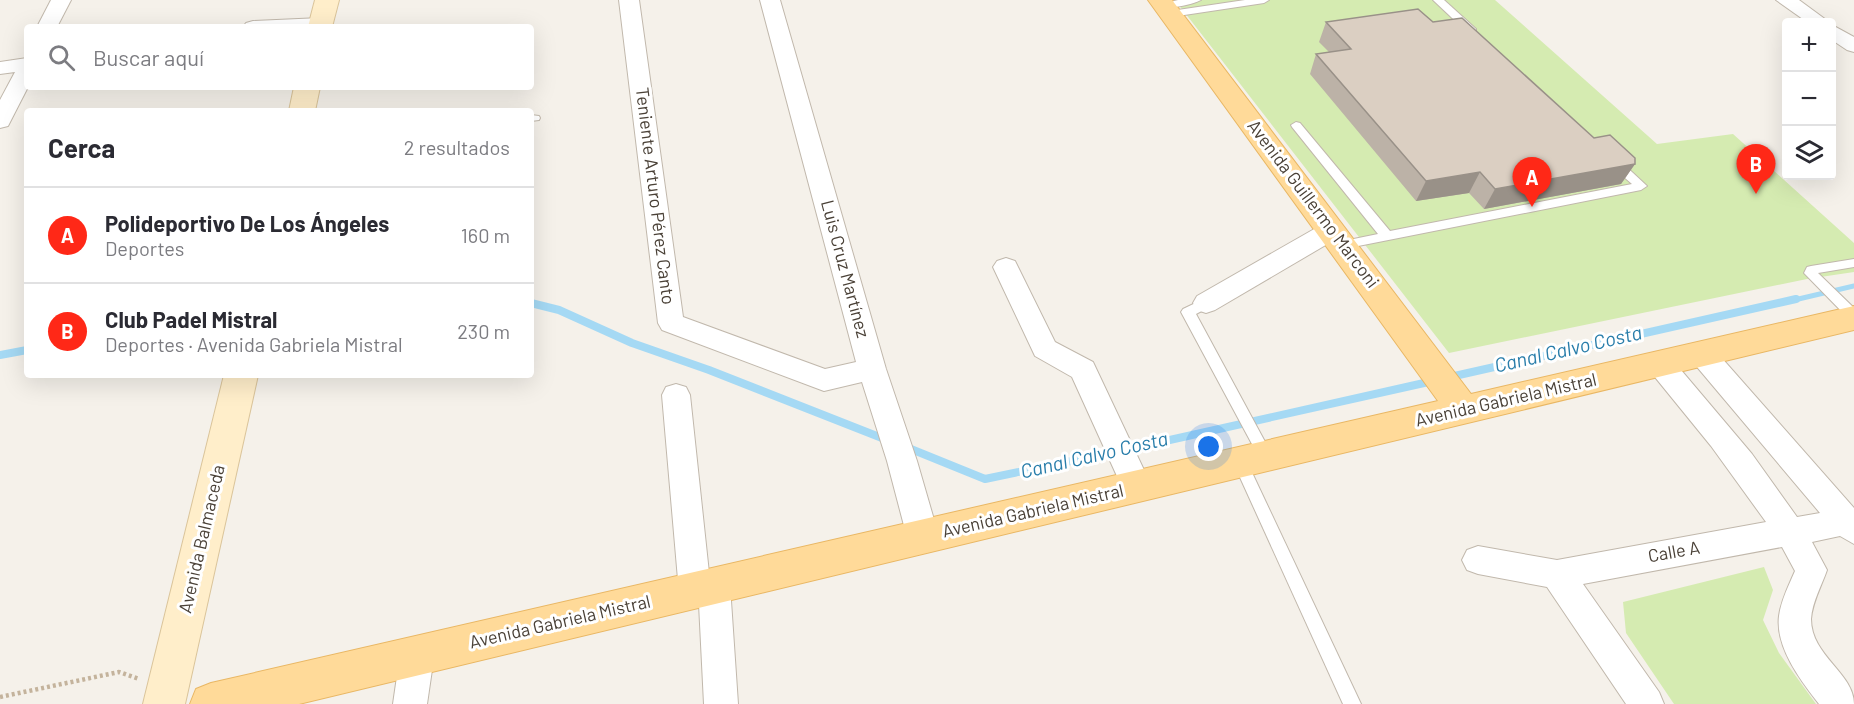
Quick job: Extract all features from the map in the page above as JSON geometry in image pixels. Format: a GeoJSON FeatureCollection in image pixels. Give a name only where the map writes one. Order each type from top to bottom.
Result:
{"type":"FeatureCollection","features":[{"type":"Feature","properties":{"kind":"main road"},"geometry":{"type":"LineString","coordinates":[[321,24],[327,0]]}},
{"type":"Feature","properties":{"kind":"main road","name":"Avenida Guillermo Marconi"},"geometry":{"type":"LineString","coordinates":[[1165,6],[1450,391]]}},
{"type":"Feature","properties":{"kind":"main road"},"geometry":{"type":"LineString","coordinates":[[303,108],[306,90]]}},
{"type":"Feature","properties":{"kind":"main road","name":"Avenida Gabriela Mistral"},"geometry":{"type":"LineString","coordinates":[[211,704],[923,537],[1132,475],[1253,452],[1450,391],[1660,363],[1702,354],[1849,312]]}},
{"type":"Feature","properties":{"kind":"main road","name":"Avenida Balmaceda"},"geometry":{"type":"LineString","coordinates":[[164,704],[240,378]]}},
{"type":"Feature","properties":{"kind":"street"},"geometry":{"type":"LineString","coordinates":[[49,24],[61,0]]}},
{"type":"Feature","properties":{"kind":"street","name":"Teniente Arturo Pérez Canto"},"geometry":{"type":"LineString","coordinates":[[629,0],[671,323],[824,380],[873,369]]}},
{"type":"Feature","properties":{"kind":"street","name":"Luis Cruz Martínez"},"geometry":{"type":"LineString","coordinates":[[770,0],[873,369],[923,537]]}},
{"type":"Feature","properties":{"kind":"street"},"geometry":{"type":"LineString","coordinates":[[1786,0],[1813,18]]}},
{"type":"Feature","properties":{"kind":"street"},"geometry":{"type":"LineString","coordinates":[[1836,34],[1854,46]]}},
{"type":"Feature","properties":{"kind":"street"},"geometry":{"type":"LineString","coordinates":[[0,68],[24,66]]}},
{"type":"Feature","properties":{"kind":"street"},"geometry":{"type":"LineString","coordinates":[[0,122],[24,72]]}},
{"type":"Feature","properties":{"kind":"street"},"geometry":{"type":"LineString","coordinates":[[1206,303],[1337,237]]}},
{"type":"Feature","properties":{"kind":"street"},"geometry":{"type":"LineString","coordinates":[[1006,267],[1045,349],[1083,369],[1132,475]]}},
{"type":"Feature","properties":{"kind":"street","name":"Calle A"},"geometry":{"type":"LineString","coordinates":[[1702,354],[1850,526]]}},
{"type":"Feature","properties":{"kind":"street"},"geometry":{"type":"LineString","coordinates":[[1660,363],[1700,410],[1791,531],[1811,570],[1795,617],[1797,638],[1815,669],[1841,704]]}},
{"type":"Feature","properties":{"kind":"street"},"geometry":{"type":"LineString","coordinates":[[676,395],[721,704]]}},
{"type":"Feature","properties":{"kind":"street","name":"Calle A"},"geometry":{"type":"LineString","coordinates":[[1478,560],[1557,574],[1791,531],[1850,526]]}},
{"type":"Feature","properties":{"kind":"street"},"geometry":{"type":"LineString","coordinates":[[1557,574],[1647,704]]}},
{"type":"Feature","properties":{"kind":"street"},"geometry":{"type":"LineString","coordinates":[[410,704],[417,656]]}},
{"type":"Feature","properties":{"kind":"lane"},"geometry":{"type":"LineString","coordinates":[[1165,6],[1196,0]]}},
{"type":"Feature","properties":{"kind":"lane"},"geometry":{"type":"LineString","coordinates":[[1165,6],[1264,0]]}},
{"type":"Feature","properties":{"kind":"lane"},"geometry":{"type":"LineString","coordinates":[[1438,0],[1482,40]]}},
{"type":"Feature","properties":{"kind":"lane"},"geometry":{"type":"LineString","coordinates":[[1296,125],[1387,236]]}},
{"type":"Feature","properties":{"kind":"lane"},"geometry":{"type":"LineString","coordinates":[[1337,237],[1387,236],[1641,186],[1605,153]]}},
{"type":"Feature","properties":{"kind":"lane"},"geometry":{"type":"LineString","coordinates":[[1849,312],[1821,285],[1810,270],[1854,263]]}},
{"type":"Feature","properties":{"kind":"lane"},"geometry":{"type":"LineString","coordinates":[[1206,303],[1188,312],[1237,404],[1253,452],[1353,704]]}},
{"type":"Feature","properties":{"kind":"green space"},"geometry":{"type":"Polygon","coordinates":[[[1175,0],[1495,0],[1657,144],[1733,134],[1854,243],[1854,272],[1807,279],[1449,353],[1175,0]]]}},
{"type":"Feature","properties":{"kind":"green space"},"geometry":{"type":"Polygon","coordinates":[[[1764,567],[1773,590],[1763,620],[1779,653],[1816,704],[1674,704],[1626,633],[1623,602],[1764,567]]]}},
{"type":"Feature","properties":{"kind":"building"},"geometry":{"type":"Polygon","coordinates":[[[1418,9],[1433,22],[1462,18],[1594,138],[1610,135],[1635,158],[1635,164],[1495,189],[1480,172],[1426,181],[1316,54],[1351,49],[1326,22],[1418,9]]]}},
{"type":"Feature","properties":{"kind":"waterway","name":"Canal Calvo Costa"},"geometry":{"type":"LineString","coordinates":[[1790,301],[1854,286]]}},
{"type":"Feature","properties":{"kind":"waterway","name":"Canal Calvo Costa"},"geometry":{"type":"LineString","coordinates":[[1450,377],[1796,299]]}},
{"type":"Feature","properties":{"kind":"waterway","name":"Canal Calvo Costa"},"geometry":{"type":"LineString","coordinates":[[534,304],[559,310],[632,343],[709,370],[887,440]]}},
{"type":"Feature","properties":{"kind":"waterway","name":"Canal Calvo Costa"},"geometry":{"type":"LineString","coordinates":[[0,355],[24,351]]}},
{"type":"Feature","properties":{"kind":"waterway","name":"Canal Calvo Costa"},"geometry":{"type":"LineString","coordinates":[[1125,450],[1433,381]]}},
{"type":"Feature","properties":{"kind":"waterway","name":"Canal Calvo Costa"},"geometry":{"type":"LineString","coordinates":[[906,447],[985,479],[1114,452]]}},
{"type":"Feature","properties":{"kind":"place","name":"Club Padel Mistral"},"geometry":{"type":"Point","coordinates":[1756,194]}},
{"type":"Feature","properties":{"kind":"place","name":"Polideportivo De Los Ángeles"},"geometry":{"type":"Point","coordinates":[1532,207]}}]}
